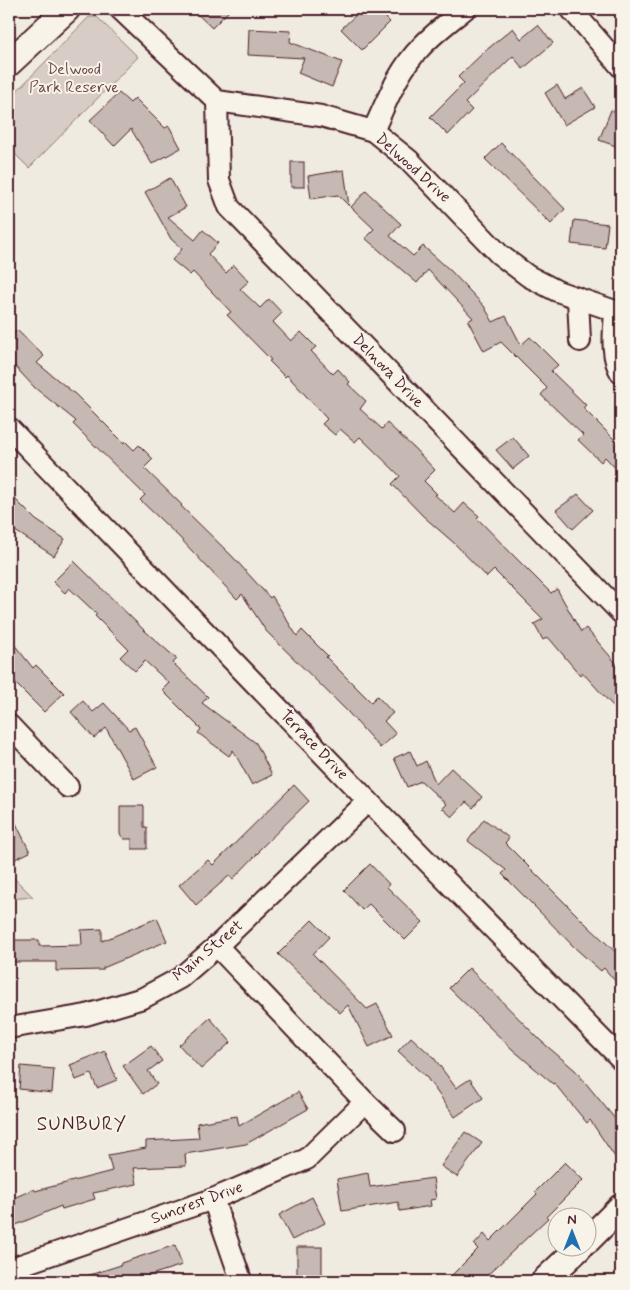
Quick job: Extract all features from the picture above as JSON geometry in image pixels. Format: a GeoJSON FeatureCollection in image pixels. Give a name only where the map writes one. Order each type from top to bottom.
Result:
{"type":"FeatureCollection","features":[{"type":"Feature","properties":{"kind":"street"},"geometry":{"type":"LineString","coordinates":[[9,63],[67,9]]}},
{"type":"Feature","properties":{"kind":"street"},"geometry":{"type":"LineString","coordinates":[[120,9],[217,101]]}},
{"type":"Feature","properties":{"kind":"street"},"geometry":{"type":"LineString","coordinates":[[373,132],[391,92],[405,67],[420,47],[465,9]]}},
{"type":"Feature","properties":{"kind":"street"},"geometry":{"type":"LineString","coordinates":[[572,9],[621,67]]}},
{"type":"Feature","properties":{"kind":"street","name":"Delwood Drive"},"geometry":{"type":"LineString","coordinates":[[217,101],[320,116],[373,132],[409,160],[499,254],[528,276],[557,291],[618,311]]}},
{"type":"Feature","properties":{"kind":"street","name":"Delnova Drive"},"geometry":{"type":"LineString","coordinates":[[217,101],[219,180],[229,207],[621,613]]}},
{"type":"Feature","properties":{"kind":"street"},"geometry":{"type":"LineString","coordinates":[[578,298],[580,342]]}},
{"type":"Feature","properties":{"kind":"street"},"geometry":{"type":"LineString","coordinates":[[618,311],[614,338],[617,366],[621,373]]}},
{"type":"Feature","properties":{"kind":"street","name":"Terrace Drive"},"geometry":{"type":"LineString","coordinates":[[9,428],[368,801],[621,1059]]}},
{"type":"Feature","properties":{"kind":"street"},"geometry":{"type":"LineString","coordinates":[[9,725],[68,787]]}},
{"type":"Feature","properties":{"kind":"street","name":"Main Street"},"geometry":{"type":"LineString","coordinates":[[9,1028],[86,1015],[143,998],[180,978],[217,946],[368,801]]}},
{"type":"Feature","properties":{"kind":"street"},"geometry":{"type":"LineString","coordinates":[[217,946],[365,1102],[395,1131]]}},
{"type":"Feature","properties":{"kind":"street","name":"Suncrest Drive"},"geometry":{"type":"LineString","coordinates":[[9,1269],[213,1199],[307,1159],[365,1102]]}},
{"type":"Feature","properties":{"kind":"street"},"geometry":{"type":"LineString","coordinates":[[213,1199],[241,1280]]}},
{"type":"Feature","properties":{"kind":"street"},"geometry":{"type":"LineString","coordinates":[[598,1230],[621,1207]]}},
{"type":"Feature","properties":{"kind":"street"},"geometry":{"type":"LineString","coordinates":[[544,1281],[568,1258]]}},
{"type":"Feature","properties":{"kind":"green space","name":"Delwood Park Reserve"},"geometry":{"type":"Polygon","coordinates":[[[89,17],[97,17],[138,57],[29,168],[9,148],[9,99],[89,17]]]}},
{"type":"Feature","properties":{"kind":"green space"},"geometry":{"type":"Polygon","coordinates":[[[9,873],[33,897],[9,899],[9,873]]]}},
{"type":"Feature","properties":{"kind":"building"},"geometry":{"type":"Polygon","coordinates":[[[192,9],[231,9],[212,28],[192,9]]]}},
{"type":"Feature","properties":{"kind":"building"},"geometry":{"type":"Polygon","coordinates":[[[362,9],[395,9],[386,18],[390,22],[362,50],[341,29],[362,9]]]}},
{"type":"Feature","properties":{"kind":"building"},"geometry":{"type":"Polygon","coordinates":[[[538,25],[553,43],[523,69],[513,56],[465,103],[472,110],[448,135],[430,117],[464,83],[458,77],[513,28],[521,39],[538,25]]]}},
{"type":"Feature","properties":{"kind":"building"},"geometry":{"type":"Polygon","coordinates":[[[249,29],[291,31],[290,42],[342,62],[332,87],[298,73],[304,58],[248,55],[249,29]]]}},
{"type":"Feature","properties":{"kind":"building"},"geometry":{"type":"Polygon","coordinates":[[[557,85],[565,99],[583,88],[595,107],[564,125],[545,93],[557,85]]]}},
{"type":"Feature","properties":{"kind":"building"},"geometry":{"type":"Polygon","coordinates":[[[119,93],[130,103],[135,98],[165,128],[169,126],[181,148],[152,164],[131,129],[114,146],[90,120],[119,93]]]}},
{"type":"Feature","properties":{"kind":"building"},"geometry":{"type":"Polygon","coordinates":[[[611,110],[621,114],[621,148],[599,140],[611,110]]]}},
{"type":"Feature","properties":{"kind":"building"},"geometry":{"type":"Polygon","coordinates":[[[501,143],[565,209],[551,224],[485,159],[501,143]]]}},
{"type":"Feature","properties":{"kind":"building"},"geometry":{"type":"Polygon","coordinates":[[[291,162],[304,162],[304,187],[291,187],[291,162]]]}},
{"type":"Feature","properties":{"kind":"building"},"geometry":{"type":"Polygon","coordinates":[[[344,170],[349,206],[338,195],[311,199],[308,176],[344,170]]]}},
{"type":"Feature","properties":{"kind":"building"},"geometry":{"type":"Polygon","coordinates":[[[170,178],[186,207],[168,217],[195,240],[203,230],[218,243],[208,254],[226,273],[234,265],[249,281],[240,289],[260,308],[269,299],[282,313],[273,322],[291,341],[301,332],[316,347],[311,351],[333,374],[338,369],[350,382],[348,384],[366,401],[360,409],[382,429],[387,423],[435,470],[424,481],[437,494],[435,495],[455,513],[464,503],[479,516],[477,518],[551,593],[557,589],[581,632],[586,628],[621,669],[621,715],[582,672],[580,675],[548,637],[543,640],[534,624],[543,619],[494,570],[487,577],[454,543],[423,516],[392,484],[400,476],[360,437],[355,442],[340,429],[335,435],[322,424],[327,419],[287,375],[285,377],[269,361],[271,360],[227,315],[231,312],[193,272],[190,275],[172,260],[182,249],[171,239],[145,192],[170,178]]]}},
{"type":"Feature","properties":{"kind":"building"},"geometry":{"type":"Polygon","coordinates":[[[366,191],[401,224],[390,236],[413,256],[423,246],[451,271],[484,306],[493,322],[506,316],[521,345],[530,337],[558,365],[551,371],[586,405],[583,408],[621,446],[621,474],[605,457],[601,462],[578,440],[583,435],[541,395],[547,388],[501,342],[484,351],[468,321],[473,318],[428,270],[417,283],[365,238],[374,229],[351,207],[366,191]]]}},
{"type":"Feature","properties":{"kind":"building"},"geometry":{"type":"Polygon","coordinates":[[[574,220],[608,224],[605,248],[571,244],[574,220]]]}},
{"type":"Feature","properties":{"kind":"building"},"geometry":{"type":"Polygon","coordinates":[[[17,330],[44,356],[37,363],[75,394],[124,443],[125,441],[134,450],[139,445],[153,459],[144,468],[233,557],[270,598],[272,596],[297,636],[302,630],[371,702],[377,696],[393,713],[384,721],[396,734],[380,748],[347,711],[266,631],[242,594],[237,599],[179,537],[140,500],[145,495],[73,424],[76,421],[35,388],[9,360],[9,338],[17,330]]]}},
{"type":"Feature","properties":{"kind":"building"},"geometry":{"type":"Polygon","coordinates":[[[513,437],[529,456],[513,469],[496,450],[513,437]]]}},
{"type":"Feature","properties":{"kind":"building"},"geometry":{"type":"Polygon","coordinates":[[[9,493],[36,520],[65,539],[54,556],[9,527],[9,493]]]}},
{"type":"Feature","properties":{"kind":"building"},"geometry":{"type":"Polygon","coordinates":[[[578,494],[593,510],[573,529],[556,510],[578,494]]]}},
{"type":"Feature","properties":{"kind":"building"},"geometry":{"type":"Polygon","coordinates":[[[74,561],[145,631],[177,659],[173,663],[208,697],[202,703],[256,743],[272,775],[252,785],[233,750],[229,756],[198,733],[201,729],[162,690],[169,683],[145,661],[135,671],[120,657],[128,649],[95,616],[97,614],[69,588],[65,593],[53,582],[74,561]]]}},
{"type":"Feature","properties":{"kind":"building"},"geometry":{"type":"Polygon","coordinates":[[[9,638],[33,668],[36,665],[64,693],[44,712],[9,677],[9,638]]]}},
{"type":"Feature","properties":{"kind":"building"},"geometry":{"type":"Polygon","coordinates":[[[83,701],[93,712],[104,703],[129,730],[135,727],[157,767],[134,779],[106,728],[94,738],[71,712],[83,701]]]}},
{"type":"Feature","properties":{"kind":"building"},"geometry":{"type":"Polygon","coordinates":[[[410,751],[417,766],[426,761],[436,784],[451,768],[482,797],[473,808],[466,802],[452,817],[442,808],[446,804],[421,781],[407,787],[394,758],[410,751]]]}},
{"type":"Feature","properties":{"kind":"building"},"geometry":{"type":"Polygon","coordinates":[[[294,785],[309,801],[259,850],[233,879],[229,876],[196,905],[179,885],[208,860],[213,865],[294,785]]]}},
{"type":"Feature","properties":{"kind":"building"},"geometry":{"type":"Polygon","coordinates":[[[120,806],[144,806],[144,827],[147,827],[147,849],[132,849],[132,839],[124,839],[120,834],[120,806]]]}},
{"type":"Feature","properties":{"kind":"building"},"geometry":{"type":"Polygon","coordinates":[[[9,809],[30,852],[9,862],[9,809]]]}},
{"type":"Feature","properties":{"kind":"building"},"geometry":{"type":"Polygon","coordinates":[[[484,819],[509,838],[505,843],[621,957],[621,988],[604,968],[601,971],[575,948],[502,874],[506,870],[468,841],[484,819]]]}},
{"type":"Feature","properties":{"kind":"building"},"geometry":{"type":"Polygon","coordinates":[[[370,864],[389,884],[387,887],[423,922],[405,940],[369,904],[362,910],[344,890],[370,864]]]}},
{"type":"Feature","properties":{"kind":"building"},"geometry":{"type":"Polygon","coordinates":[[[157,918],[167,941],[103,968],[103,970],[56,971],[56,962],[9,962],[9,940],[39,940],[39,946],[82,945],[81,930],[102,929],[102,941],[157,918]]]}},
{"type":"Feature","properties":{"kind":"building"},"geometry":{"type":"Polygon","coordinates":[[[312,920],[329,937],[313,954],[367,1009],[377,1004],[393,1035],[369,1047],[348,1005],[340,1013],[278,954],[312,920]]]}},
{"type":"Feature","properties":{"kind":"building"},"geometry":{"type":"Polygon","coordinates":[[[469,968],[541,1041],[575,1070],[616,1120],[621,1116],[621,1166],[590,1120],[587,1123],[554,1083],[512,1049],[449,988],[469,968]]]}},
{"type":"Feature","properties":{"kind":"building"},"geometry":{"type":"Polygon","coordinates":[[[210,1018],[231,1042],[201,1069],[179,1045],[210,1018]]]}},
{"type":"Feature","properties":{"kind":"building"},"geometry":{"type":"Polygon","coordinates":[[[411,1037],[434,1058],[456,1088],[470,1079],[483,1098],[455,1117],[427,1078],[398,1051],[411,1037]]]}},
{"type":"Feature","properties":{"kind":"building"},"geometry":{"type":"Polygon","coordinates":[[[151,1046],[162,1061],[148,1071],[157,1084],[143,1094],[123,1066],[151,1046]]]}},
{"type":"Feature","properties":{"kind":"building"},"geometry":{"type":"Polygon","coordinates":[[[105,1051],[117,1080],[97,1088],[91,1074],[76,1080],[70,1065],[105,1051]]]}},
{"type":"Feature","properties":{"kind":"building"},"geometry":{"type":"Polygon","coordinates":[[[21,1066],[54,1069],[52,1093],[19,1089],[21,1066]]]}},
{"type":"Feature","properties":{"kind":"building"},"geometry":{"type":"Polygon","coordinates":[[[298,1092],[308,1109],[246,1144],[185,1154],[186,1166],[134,1168],[137,1184],[93,1193],[95,1199],[62,1209],[61,1206],[9,1228],[9,1200],[34,1189],[35,1191],[112,1171],[108,1155],[146,1148],[146,1141],[199,1138],[197,1123],[237,1116],[239,1126],[298,1092]]]}},
{"type":"Feature","properties":{"kind":"building"},"geometry":{"type":"Polygon","coordinates":[[[465,1132],[482,1143],[457,1177],[441,1166],[465,1132]]]}},
{"type":"Feature","properties":{"kind":"building"},"geometry":{"type":"Polygon","coordinates":[[[565,1162],[583,1180],[555,1208],[548,1208],[548,1215],[546,1217],[548,1218],[481,1281],[446,1281],[478,1249],[474,1245],[484,1234],[490,1241],[537,1194],[535,1192],[565,1162]]]}},
{"type":"Feature","properties":{"kind":"building"},"geometry":{"type":"Polygon","coordinates":[[[368,1173],[370,1187],[433,1178],[436,1199],[430,1200],[431,1206],[400,1211],[398,1202],[342,1211],[337,1179],[368,1173]]]}},
{"type":"Feature","properties":{"kind":"building"},"geometry":{"type":"Polygon","coordinates":[[[312,1197],[325,1223],[292,1240],[279,1215],[312,1197]]]}},
{"type":"Feature","properties":{"kind":"building"},"geometry":{"type":"Polygon","coordinates":[[[175,1245],[182,1265],[132,1281],[80,1281],[80,1278],[175,1245]]]}},
{"type":"Feature","properties":{"kind":"building"},"geometry":{"type":"Polygon","coordinates":[[[297,1247],[322,1247],[322,1281],[297,1281],[297,1247]]]}},
{"type":"Feature","properties":{"kind":"district","name":"SUNBURY"},"geometry":{"type":"Point","coordinates":[82,1124]}}]}
